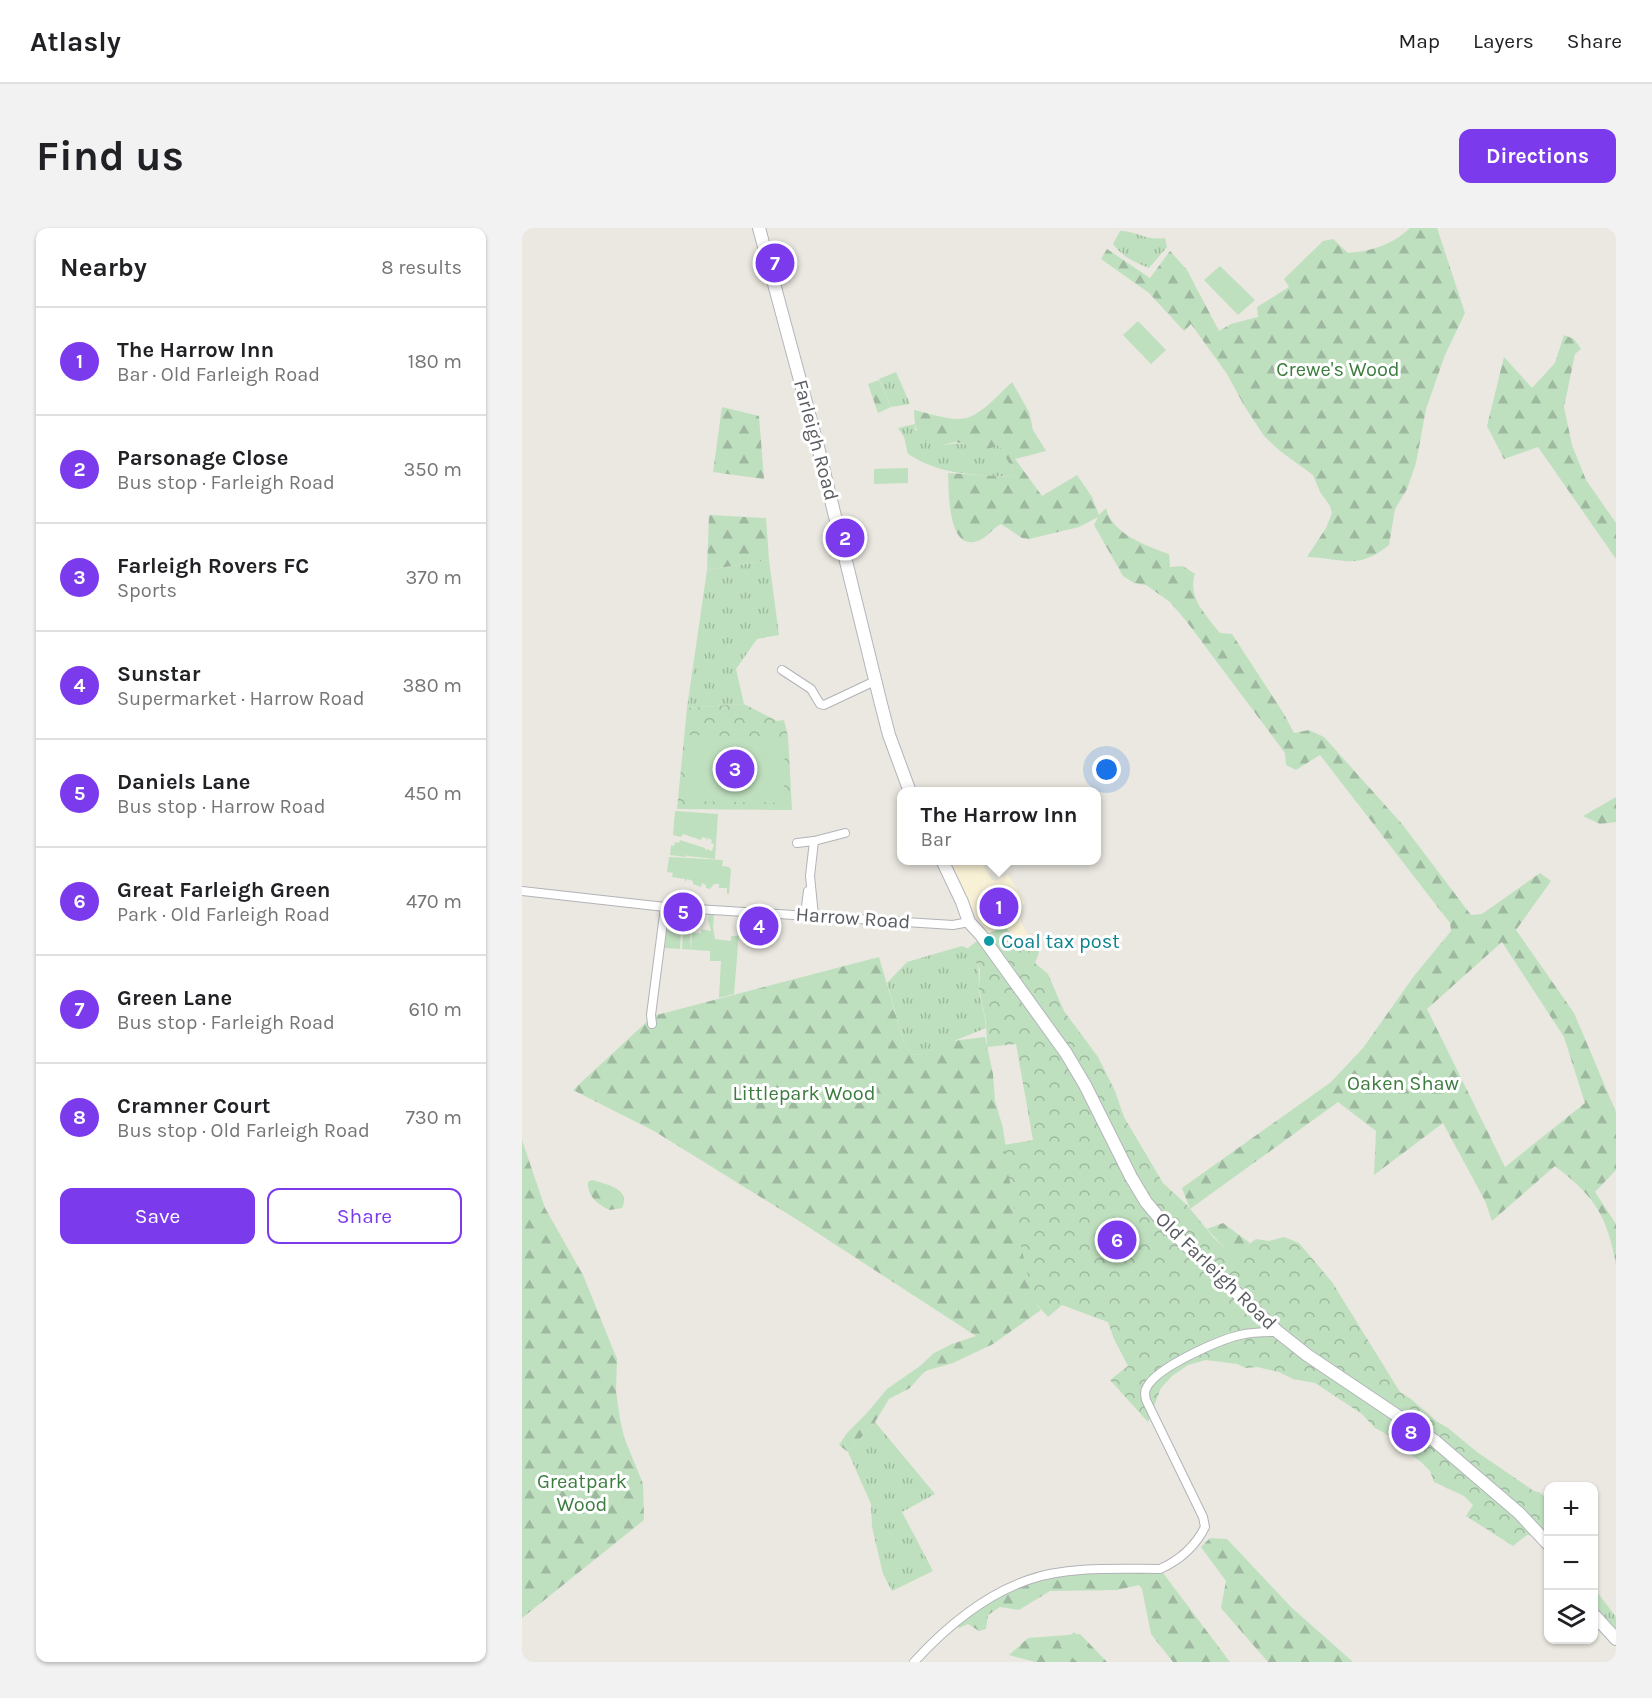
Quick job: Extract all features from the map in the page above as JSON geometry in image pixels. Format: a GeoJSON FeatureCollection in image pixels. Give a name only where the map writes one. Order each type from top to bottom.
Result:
{"type":"FeatureCollection","features":[{"type":"Feature","properties":{"kind":"street","name":"Farleigh Road"},"geometry":{"type":"LineString","coordinates":[[759,228],[826,476],[889,735],[908,787]]}},
{"type":"Feature","properties":{"kind":"street"},"geometry":{"type":"LineString","coordinates":[[782,670],[811,689],[820,704],[824,705],[875,681]]}},
{"type":"Feature","properties":{"kind":"street"},"geometry":{"type":"LineString","coordinates":[[797,843],[814,841],[845,832]]}},
{"type":"Feature","properties":{"kind":"street"},"geometry":{"type":"LineString","coordinates":[[809,916],[814,841]]}},
{"type":"Feature","properties":{"kind":"street"},"geometry":{"type":"LineString","coordinates":[[944,865],[965,908],[969,922]]}},
{"type":"Feature","properties":{"kind":"street","name":"Harrow Road"},"geometry":{"type":"LineString","coordinates":[[522,891],[665,907],[953,925],[969,922]]}},
{"type":"Feature","properties":{"kind":"street"},"geometry":{"type":"LineString","coordinates":[[652,1023],[651,1015],[665,907]]}},
{"type":"Feature","properties":{"kind":"street","name":"Old Farleigh Road"},"geometry":{"type":"LineString","coordinates":[[969,922],[981,934],[1066,1053],[1085,1085],[1131,1177],[1146,1202],[1166,1226],[1278,1332],[1307,1355],[1435,1441],[1519,1513],[1544,1540]]}},
{"type":"Feature","properties":{"kind":"street"},"geometry":{"type":"LineString","coordinates":[[1258,1332],[1260,1316]]}},
{"type":"Feature","properties":{"kind":"street"},"geometry":{"type":"LineString","coordinates":[[914,1662],[954,1623],[986,1601],[1029,1580],[1061,1572],[1160,1569],[1174,1563],[1188,1551],[1205,1527],[1203,1517],[1146,1400],[1147,1385],[1182,1359],[1221,1340],[1258,1332],[1278,1332]]}},
{"type":"Feature","properties":{"kind":"street"},"geometry":{"type":"LineString","coordinates":[[1598,1620],[1616,1639]]}},
{"type":"Feature","properties":{"kind":"shaded area"},"geometry":{"type":"Polygon","coordinates":[[[947,865],[983,865],[992,880],[996,881],[1008,874],[1025,903],[1014,910],[1029,937],[1021,942],[986,934],[947,865]]]}},
{"type":"Feature","properties":{"kind":"green space","name":"Crewe's Wood"},"geometry":{"type":"Polygon","coordinates":[[[1410,228],[1437,228],[1465,313],[1445,355],[1426,409],[1416,463],[1407,489],[1395,509],[1389,545],[1368,558],[1358,560],[1307,557],[1326,528],[1332,513],[1313,475],[1264,436],[1227,374],[1191,324],[1184,331],[1149,293],[1101,259],[1107,249],[1150,278],[1170,251],[1187,270],[1219,331],[1231,324],[1258,317],[1257,307],[1289,287],[1284,279],[1323,241],[1333,239],[1348,253],[1357,252],[1389,243],[1410,228]]]}},
{"type":"Feature","properties":{"kind":"green space"},"geometry":{"type":"Polygon","coordinates":[[[1120,231],[1158,239],[1165,238],[1167,247],[1149,268],[1129,259],[1113,244],[1120,231]]]}},
{"type":"Feature","properties":{"kind":"green space"},"geometry":{"type":"Polygon","coordinates":[[[1220,266],[1255,300],[1238,315],[1204,280],[1220,266]]]}},
{"type":"Feature","properties":{"kind":"green space"},"geometry":{"type":"Polygon","coordinates":[[[1138,321],[1166,350],[1151,364],[1123,335],[1138,321]]]}},
{"type":"Feature","properties":{"kind":"green space"},"geometry":{"type":"Polygon","coordinates":[[[1564,335],[1574,339],[1581,349],[1575,354],[1564,407],[1572,445],[1586,480],[1616,523],[1616,559],[1538,447],[1504,459],[1487,426],[1504,357],[1532,388],[1555,363],[1564,335]]]}},
{"type":"Feature","properties":{"kind":"green space"},"geometry":{"type":"Polygon","coordinates":[[[896,372],[910,404],[891,407],[879,379],[896,372]]]}},
{"type":"Feature","properties":{"kind":"green space"},"geometry":{"type":"Polygon","coordinates":[[[879,380],[891,407],[878,413],[868,384],[879,380]]]}},
{"type":"Feature","properties":{"kind":"green space","name":"Oaken Shaw"},"geometry":{"type":"Polygon","coordinates":[[[1012,382],[1029,412],[1033,430],[1046,451],[1015,459],[1042,496],[1077,475],[1092,497],[1099,515],[1106,508],[1115,525],[1131,538],[1169,554],[1170,567],[1183,566],[1195,574],[1194,590],[1199,605],[1220,633],[1232,634],[1294,733],[1309,730],[1324,737],[1402,824],[1471,915],[1482,914],[1540,873],[1551,881],[1516,930],[1574,1013],[1616,1112],[1616,1170],[1595,1192],[1616,1224],[1616,1265],[1608,1233],[1597,1208],[1569,1177],[1555,1166],[1492,1221],[1485,1201],[1443,1123],[1374,1175],[1376,1131],[1338,1102],[1190,1209],[1182,1188],[1331,1082],[1363,1048],[1414,976],[1451,931],[1450,923],[1320,755],[1296,770],[1286,765],[1285,753],[1170,602],[1146,585],[1134,583],[1123,576],[1094,525],[1098,517],[1079,527],[1029,539],[1022,538],[1001,524],[978,541],[965,541],[959,535],[951,515],[948,473],[1011,477],[1014,472],[999,445],[988,449],[955,442],[935,447],[918,432],[914,410],[948,418],[967,418],[985,407],[1012,382]],[[1502,942],[1427,1009],[1505,1167],[1585,1103],[1564,1037],[1502,942]]]}},
{"type":"Feature","properties":{"kind":"green space"},"geometry":{"type":"Polygon","coordinates":[[[722,407],[759,416],[764,479],[713,472],[722,407]]]}},
{"type":"Feature","properties":{"kind":"green space"},"geometry":{"type":"Polygon","coordinates":[[[915,424],[915,430],[946,445],[986,447],[999,444],[1014,475],[1011,477],[958,473],[921,461],[908,454],[904,437],[898,428],[915,424]]]}},
{"type":"Feature","properties":{"kind":"green space"},"geometry":{"type":"Polygon","coordinates":[[[908,468],[908,483],[874,484],[874,469],[908,468]]]}},
{"type":"Feature","properties":{"kind":"green space"},"geometry":{"type":"Polygon","coordinates":[[[709,515],[766,518],[769,560],[707,570],[709,515]]]}},
{"type":"Feature","properties":{"kind":"green space"},"geometry":{"type":"Polygon","coordinates":[[[769,560],[779,635],[757,639],[736,669],[744,704],[687,708],[707,570],[769,560]]]}},
{"type":"Feature","properties":{"kind":"green space"},"geometry":{"type":"Polygon","coordinates":[[[744,704],[777,721],[784,720],[788,736],[792,810],[677,809],[687,708],[744,704]]]}},
{"type":"Feature","properties":{"kind":"green space"},"geometry":{"type":"Polygon","coordinates":[[[687,735],[785,737],[784,803],[685,801],[687,735]]]}},
{"type":"Feature","properties":{"kind":"green space"},"geometry":{"type":"Polygon","coordinates":[[[1616,797],[1616,822],[1600,824],[1583,816],[1616,797]]]}},
{"type":"Feature","properties":{"kind":"green space"},"geometry":{"type":"Polygon","coordinates":[[[675,811],[718,814],[715,859],[687,856],[687,853],[686,857],[670,855],[671,845],[674,846],[675,842],[679,843],[680,840],[705,848],[706,853],[706,849],[712,851],[714,844],[708,838],[707,841],[702,837],[701,840],[683,834],[681,837],[673,835],[675,811]]]}},
{"type":"Feature","properties":{"kind":"green space"},"geometry":{"type":"Polygon","coordinates":[[[669,857],[723,860],[722,866],[729,867],[731,870],[729,894],[727,894],[727,888],[719,888],[719,884],[714,884],[710,889],[702,883],[701,887],[693,884],[693,881],[687,879],[685,882],[685,879],[672,877],[673,873],[667,872],[669,857]]]}},
{"type":"Feature","properties":{"kind":"green space"},"geometry":{"type":"Polygon","coordinates":[[[709,914],[714,915],[715,939],[731,941],[731,936],[737,936],[739,933],[734,994],[719,998],[721,961],[710,961],[710,951],[682,949],[683,931],[690,933],[691,949],[692,933],[701,935],[701,929],[711,931],[709,914]]]}},
{"type":"Feature","properties":{"kind":"green space"},"geometry":{"type":"Polygon","coordinates":[[[1005,927],[1020,942],[1029,937],[1039,952],[1035,963],[1048,974],[1064,1011],[1098,1057],[1115,1091],[1124,1117],[1163,1183],[1187,1205],[1213,1237],[1233,1256],[1256,1239],[1269,1241],[1284,1237],[1299,1243],[1332,1282],[1400,1392],[1477,1452],[1544,1496],[1544,1547],[1535,1536],[1527,1535],[1513,1546],[1466,1516],[1473,1505],[1464,1496],[1434,1482],[1430,1471],[1390,1436],[1375,1428],[1362,1414],[1315,1383],[1293,1379],[1279,1372],[1257,1367],[1246,1368],[1237,1364],[1206,1360],[1188,1365],[1172,1376],[1161,1388],[1148,1422],[1110,1380],[1128,1366],[1108,1322],[1062,1305],[1048,1317],[1034,1301],[1019,1238],[1004,1145],[1033,1140],[1016,1044],[987,1047],[986,1022],[979,989],[980,969],[968,948],[986,934],[1005,927]]]}},
{"type":"Feature","properties":{"kind":"green space"},"geometry":{"type":"Polygon","coordinates":[[[681,928],[680,949],[665,948],[667,930],[681,928]]]}},
{"type":"Feature","properties":{"kind":"green space"},"geometry":{"type":"Polygon","coordinates":[[[962,946],[969,949],[976,959],[986,1028],[919,1055],[911,1054],[904,1043],[887,983],[907,962],[962,946]]]}},
{"type":"Feature","properties":{"kind":"green space","name":"Littlepark Wood"},"geometry":{"type":"Polygon","coordinates":[[[879,957],[904,1043],[911,1054],[919,1055],[952,1041],[985,1037],[993,1074],[995,1101],[1003,1128],[1010,1180],[1108,1322],[1054,1301],[1035,1300],[1041,1310],[993,1344],[953,1363],[925,1371],[910,1388],[889,1399],[875,1422],[848,1452],[839,1445],[887,1389],[920,1366],[934,1353],[976,1336],[796,1219],[654,1131],[573,1090],[653,1016],[879,957]]]}},
{"type":"Feature","properties":{"kind":"green space","name":"Greatpark Wood"},"geometry":{"type":"Polygon","coordinates":[[[522,1140],[545,1208],[583,1275],[617,1359],[616,1391],[620,1419],[624,1437],[643,1484],[644,1520],[522,1618],[522,1140]]]}},
{"type":"Feature","properties":{"kind":"green space"},"geometry":{"type":"Polygon","coordinates":[[[592,1180],[621,1192],[624,1196],[622,1208],[610,1210],[598,1203],[589,1192],[588,1182],[592,1180]]]}},
{"type":"Feature","properties":{"kind":"green space"},"geometry":{"type":"Polygon","coordinates":[[[1223,1223],[1250,1243],[1233,1257],[1207,1229],[1223,1223]]]}},
{"type":"Feature","properties":{"kind":"green space"},"geometry":{"type":"Polygon","coordinates":[[[875,1422],[935,1494],[902,1512],[933,1571],[892,1591],[883,1574],[872,1527],[871,1504],[848,1452],[875,1422]]]}},
{"type":"Feature","properties":{"kind":"green space"},"geometry":{"type":"Polygon","coordinates":[[[1210,1538],[1227,1539],[1292,1608],[1353,1662],[1268,1662],[1221,1608],[1226,1581],[1201,1547],[1210,1538]]]}},
{"type":"Feature","properties":{"kind":"green space"},"geometry":{"type":"Polygon","coordinates":[[[1163,1573],[1230,1662],[1173,1662],[1151,1634],[1142,1589],[1139,1585],[1117,1590],[1050,1591],[1019,1610],[1000,1607],[988,1615],[986,1629],[979,1631],[968,1624],[959,1628],[955,1625],[994,1601],[1036,1582],[1074,1574],[1163,1573]]]}},
{"type":"Feature","properties":{"kind":"green space"},"geometry":{"type":"Polygon","coordinates":[[[1598,1593],[1616,1617],[1616,1635],[1598,1615],[1598,1593]]]}},
{"type":"Feature","properties":{"kind":"green space"},"geometry":{"type":"Polygon","coordinates":[[[1074,1632],[1096,1656],[1090,1662],[1077,1662],[1060,1646],[1074,1632]]]}},
{"type":"Feature","properties":{"kind":"green space"},"geometry":{"type":"Polygon","coordinates":[[[1080,1634],[1107,1662],[1035,1662],[1009,1655],[1028,1638],[1080,1634]]]}},
{"type":"Feature","properties":{"kind":"place","name":"Green Lane"},"geometry":{"type":"Point","coordinates":[775,263]}},
{"type":"Feature","properties":{"kind":"place","name":"Parsonage Close"},"geometry":{"type":"Point","coordinates":[845,538]}},
{"type":"Feature","properties":{"kind":"place","name":"Farleigh Rovers FC"},"geometry":{"type":"Point","coordinates":[735,769]}},
{"type":"Feature","properties":{"kind":"place","name":"The Harrow Inn"},"geometry":{"type":"Point","coordinates":[999,907]}},
{"type":"Feature","properties":{"kind":"place","name":"Daniels Lane"},"geometry":{"type":"Point","coordinates":[683,912]}},
{"type":"Feature","properties":{"kind":"place","name":"Sunstar"},"geometry":{"type":"Point","coordinates":[759,926]}},
{"type":"Feature","properties":{"kind":"place","name":"Coal tax post"},"geometry":{"type":"Point","coordinates":[989,941]}},
{"type":"Feature","properties":{"kind":"place","name":"Great Farleigh Green"},"geometry":{"type":"Point","coordinates":[1117,1240]}},
{"type":"Feature","properties":{"kind":"place","name":"Cramner Court"},"geometry":{"type":"Point","coordinates":[1411,1432]}}]}
